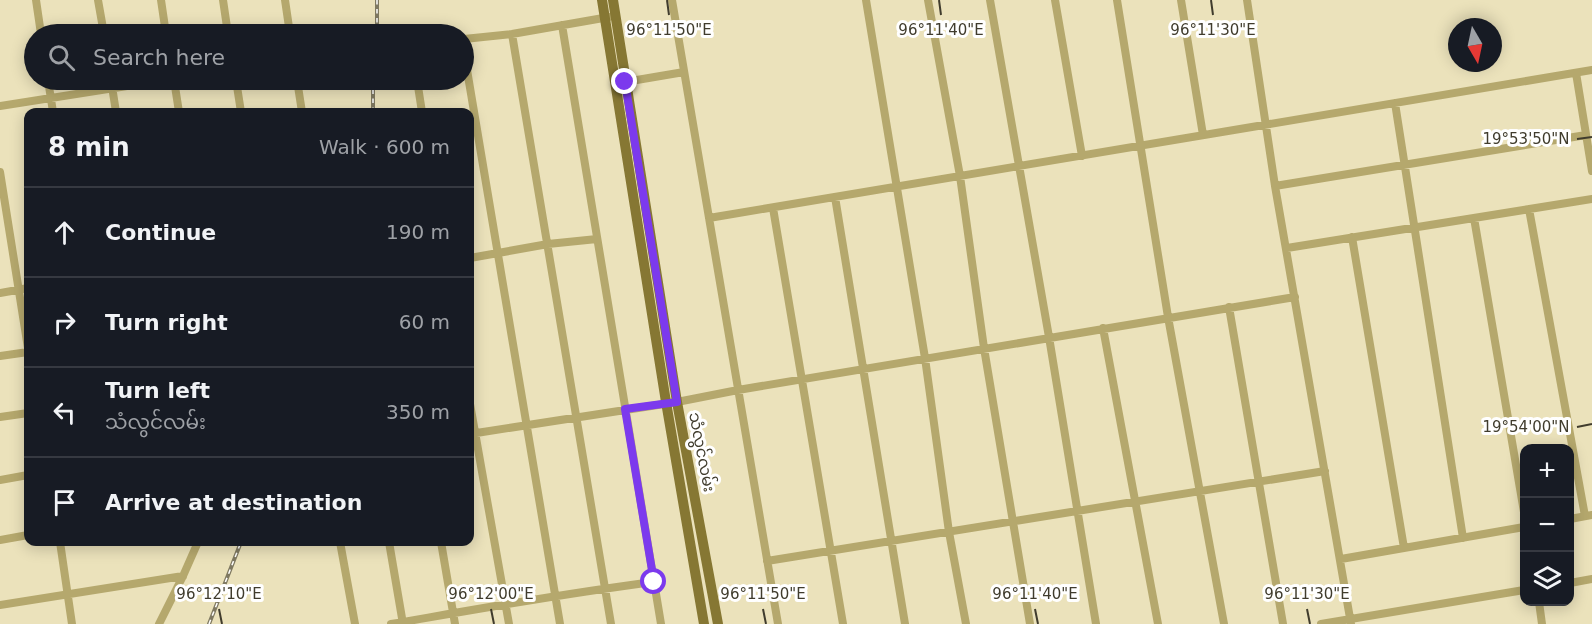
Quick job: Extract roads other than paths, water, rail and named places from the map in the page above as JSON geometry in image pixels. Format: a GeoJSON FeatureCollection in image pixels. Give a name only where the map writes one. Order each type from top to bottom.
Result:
{"type":"FeatureCollection","features":[{"type":"Feature","properties":{"kind":"main road","name":"သံလွင်လမ်း"},"geometry":{"type":"LineString","coordinates":[[602,0],[611,17],[625,82],[704,624]]}},
{"type":"Feature","properties":{"kind":"main road","name":"သံလွင်လမ်း"},"geometry":{"type":"LineString","coordinates":[[613,0],[611,17],[672,402],[718,624]]}},
{"type":"Feature","properties":{"kind":"street"},"geometry":{"type":"LineString","coordinates":[[36,0],[40,24]]}},
{"type":"Feature","properties":{"kind":"street"},"geometry":{"type":"LineString","coordinates":[[98,0],[102,24]]}},
{"type":"Feature","properties":{"kind":"street"},"geometry":{"type":"LineString","coordinates":[[161,0],[165,24]]}},
{"type":"Feature","properties":{"kind":"street"},"geometry":{"type":"LineString","coordinates":[[223,0],[227,24]]}},
{"type":"Feature","properties":{"kind":"street"},"geometry":{"type":"LineString","coordinates":[[285,0],[289,24]]}},
{"type":"Feature","properties":{"kind":"street"},"geometry":{"type":"LineString","coordinates":[[672,0],[777,624]]}},
{"type":"Feature","properties":{"kind":"street"},"geometry":{"type":"LineString","coordinates":[[866,0],[966,624]]}},
{"type":"Feature","properties":{"kind":"street"},"geometry":{"type":"LineString","coordinates":[[928,0],[960,176],[984,348],[1030,624]]}},
{"type":"Feature","properties":{"kind":"street"},"geometry":{"type":"LineString","coordinates":[[990,0],[1096,624]]}},
{"type":"Feature","properties":{"kind":"street"},"geometry":{"type":"LineString","coordinates":[[1056,0],[1082,156]]}},
{"type":"Feature","properties":{"kind":"street"},"geometry":{"type":"LineString","coordinates":[[1118,0],[1168,317],[1224,624]]}},
{"type":"Feature","properties":{"kind":"street"},"geometry":{"type":"LineString","coordinates":[[1181,0],[1203,135]]}},
{"type":"Feature","properties":{"kind":"street"},"geometry":{"type":"LineString","coordinates":[[1247,0],[1275,186],[1351,621]]}},
{"type":"Feature","properties":{"kind":"street"},"geometry":{"type":"LineString","coordinates":[[474,38],[512,34],[611,17]]}},
{"type":"Feature","properties":{"kind":"street"},"geometry":{"type":"LineString","coordinates":[[562,26],[661,624]]}},
{"type":"Feature","properties":{"kind":"street"},"geometry":{"type":"LineString","coordinates":[[512,34],[612,624]]}},
{"type":"Feature","properties":{"kind":"street"},"geometry":{"type":"LineString","coordinates":[[709,218],[1592,70]]}},
{"type":"Feature","properties":{"kind":"street"},"geometry":{"type":"LineString","coordinates":[[625,82],[684,72]]}},
{"type":"Feature","properties":{"kind":"street"},"geometry":{"type":"LineString","coordinates":[[1576,73],[1592,171]]}},
{"type":"Feature","properties":{"kind":"street"},"geometry":{"type":"LineString","coordinates":[[50,90],[52,108]]}},
{"type":"Feature","properties":{"kind":"street"},"geometry":{"type":"LineString","coordinates":[[0,106],[86,90]]}},
{"type":"Feature","properties":{"kind":"street"},"geometry":{"type":"LineString","coordinates":[[113,90],[115,108]]}},
{"type":"Feature","properties":{"kind":"street"},"geometry":{"type":"LineString","coordinates":[[176,90],[178,108]]}},
{"type":"Feature","properties":{"kind":"street"},"geometry":{"type":"LineString","coordinates":[[238,90],[240,108]]}},
{"type":"Feature","properties":{"kind":"street"},"geometry":{"type":"LineString","coordinates":[[299,90],[301,108]]}},
{"type":"Feature","properties":{"kind":"street"},"geometry":{"type":"LineString","coordinates":[[419,90],[421,108]]}},
{"type":"Feature","properties":{"kind":"street"},"geometry":{"type":"LineString","coordinates":[[470,90],[473,108]]}},
{"type":"Feature","properties":{"kind":"street"},"geometry":{"type":"LineString","coordinates":[[1395,103],[1463,538]]}},
{"type":"Feature","properties":{"kind":"street"},"geometry":{"type":"LineString","coordinates":[[474,111],[560,624]]}},
{"type":"Feature","properties":{"kind":"street"},"geometry":{"type":"LineString","coordinates":[[1275,186],[1586,135]]}},
{"type":"Feature","properties":{"kind":"street"},"geometry":{"type":"LineString","coordinates":[[0,172],[4,227],[19,290],[24,323]]}},
{"type":"Feature","properties":{"kind":"street"},"geometry":{"type":"LineString","coordinates":[[835,197],[905,624]]}},
{"type":"Feature","properties":{"kind":"street"},"geometry":{"type":"LineString","coordinates":[[1287,248],[1592,199]]}},
{"type":"Feature","properties":{"kind":"street"},"geometry":{"type":"LineString","coordinates":[[772,208],[843,624]]}},
{"type":"Feature","properties":{"kind":"street"},"geometry":{"type":"LineString","coordinates":[[1529,209],[1588,516]]}},
{"type":"Feature","properties":{"kind":"street"},"geometry":{"type":"LineString","coordinates":[[1474,218],[1522,498]]}},
{"type":"Feature","properties":{"kind":"street"},"geometry":{"type":"LineString","coordinates":[[1352,237],[1404,548]]}},
{"type":"Feature","properties":{"kind":"street"},"geometry":{"type":"LineString","coordinates":[[474,257],[548,244],[597,239]]}},
{"type":"Feature","properties":{"kind":"street"},"geometry":{"type":"LineString","coordinates":[[0,293],[24,289]]}},
{"type":"Feature","properties":{"kind":"street"},"geometry":{"type":"LineString","coordinates":[[474,434],[1295,297]]}},
{"type":"Feature","properties":{"kind":"street"},"geometry":{"type":"LineString","coordinates":[[1229,307],[1283,624]]}},
{"type":"Feature","properties":{"kind":"street"},"geometry":{"type":"LineString","coordinates":[[1103,328],[1158,624]]}},
{"type":"Feature","properties":{"kind":"street"},"geometry":{"type":"LineString","coordinates":[[0,356],[24,351]]}},
{"type":"Feature","properties":{"kind":"street"},"geometry":{"type":"LineString","coordinates":[[0,417],[24,414]]}},
{"type":"Feature","properties":{"kind":"street"},"geometry":{"type":"LineString","coordinates":[[474,444],[509,624]]}},
{"type":"Feature","properties":{"kind":"street"},"geometry":{"type":"LineString","coordinates":[[767,561],[1325,471]]}},
{"type":"Feature","properties":{"kind":"street"},"geometry":{"type":"LineString","coordinates":[[0,480],[24,476]]}},
{"type":"Feature","properties":{"kind":"street"},"geometry":{"type":"LineString","coordinates":[[1341,560],[1520,528]]}},
{"type":"Feature","properties":{"kind":"street"},"geometry":{"type":"LineString","coordinates":[[0,540],[24,537]]}},
{"type":"Feature","properties":{"kind":"street"},"geometry":{"type":"LineString","coordinates":[[61,546],[72,624]]}},
{"type":"Feature","properties":{"kind":"street"},"geometry":{"type":"LineString","coordinates":[[159,624],[196,546]]}},
{"type":"Feature","properties":{"kind":"street"},"geometry":{"type":"LineString","coordinates":[[341,546],[355,624]]}},
{"type":"Feature","properties":{"kind":"street"},"geometry":{"type":"LineString","coordinates":[[390,546],[402,623]]}},
{"type":"Feature","properties":{"kind":"street"},"geometry":{"type":"LineString","coordinates":[[442,546],[455,624]]}},
{"type":"Feature","properties":{"kind":"street"},"geometry":{"type":"LineString","coordinates":[[0,604],[183,576]]}},
{"type":"Feature","properties":{"kind":"street"},"geometry":{"type":"LineString","coordinates":[[1574,582],[1592,579]]}},
{"type":"Feature","properties":{"kind":"street"},"geometry":{"type":"LineString","coordinates":[[391,624],[654,582]]}},
{"type":"Feature","properties":{"kind":"street"},"geometry":{"type":"LineString","coordinates":[[1321,624],[1351,621],[1520,591]]}},
{"type":"Feature","properties":{"kind":"street"},"geometry":{"type":"LineString","coordinates":[[1540,606],[1542,624]]}},
{"type":"Feature","properties":{"kind":"railway"},"geometry":{"type":"LineString","coordinates":[[377,0],[377,24]]}},
{"type":"Feature","properties":{"kind":"railway"},"geometry":{"type":"LineString","coordinates":[[373,90],[373,108]]}},
{"type":"Feature","properties":{"kind":"railway"},"geometry":{"type":"LineString","coordinates":[[209,624],[239,546]]}}]}
